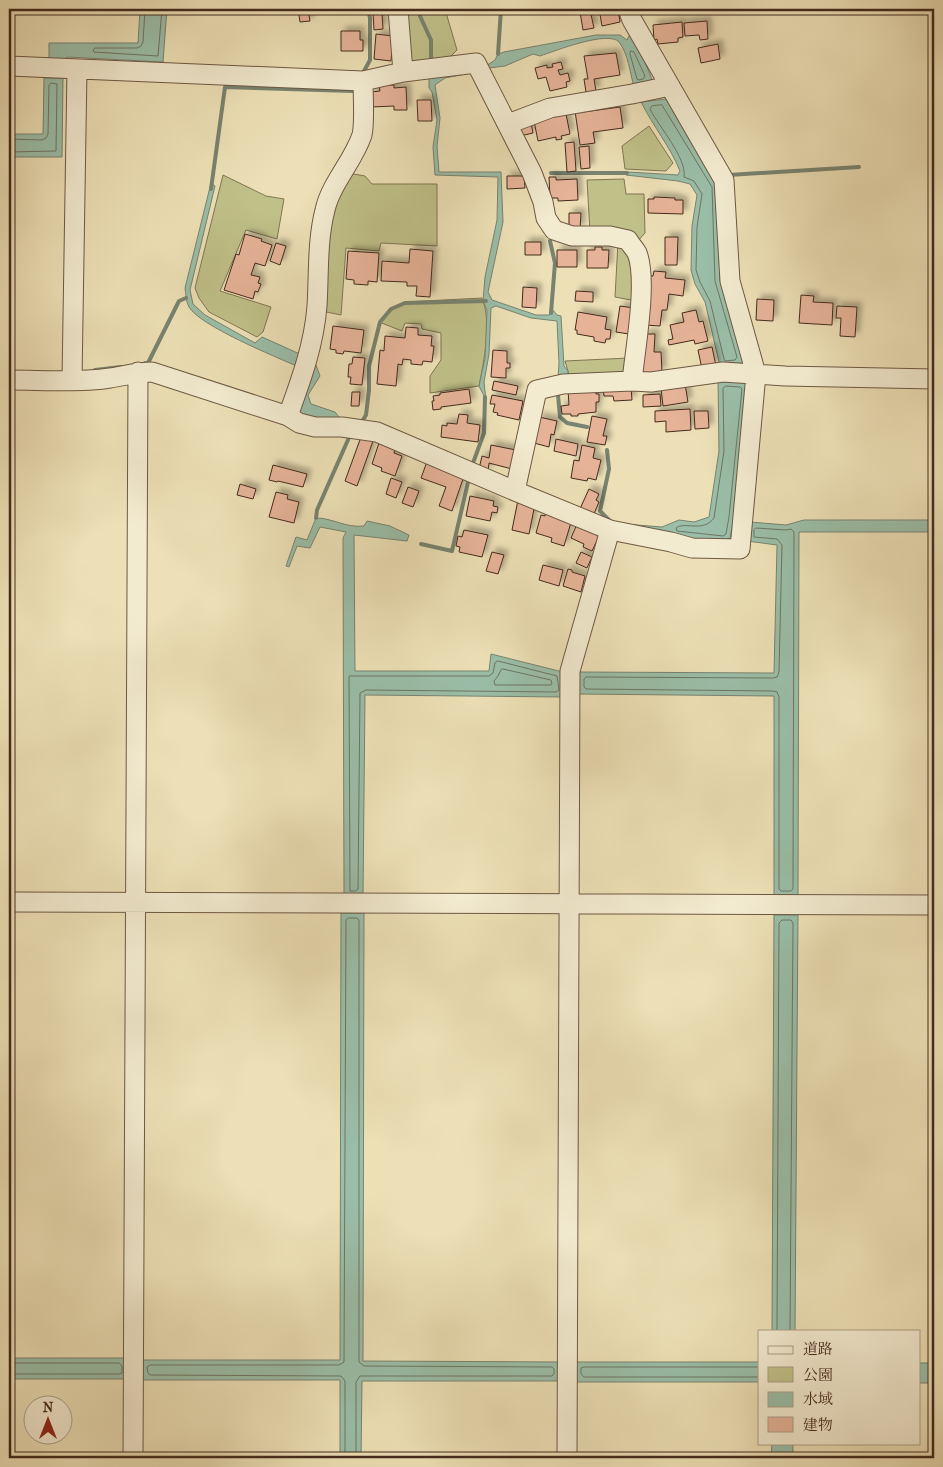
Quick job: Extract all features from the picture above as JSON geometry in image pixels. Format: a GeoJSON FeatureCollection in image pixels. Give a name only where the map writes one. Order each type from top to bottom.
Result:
{"type":"FeatureCollection","features":[{"type":"Feature","properties":{"kind":"street"},"geometry":{"type":"LineString","coordinates":[[398,9],[402,72]]}},
{"type":"Feature","properties":{"kind":"street"},"geometry":{"type":"LineString","coordinates":[[9,380],[109,378],[138,372],[152,372],[288,416],[299,424],[377,432],[610,530],[692,548],[740,550],[756,374],[730,281],[724,180],[632,20],[628,9]]}},
{"type":"Feature","properties":{"kind":"street"},"geometry":{"type":"LineString","coordinates":[[9,66],[363,81],[402,72],[476,63],[508,124],[543,202],[546,218],[554,230],[572,236],[610,236],[628,240],[636,252],[641,273],[641,293],[632,381]]}},
{"type":"Feature","properties":{"kind":"street"},"geometry":{"type":"LineString","coordinates":[[72,380],[77,69]]}},
{"type":"Feature","properties":{"kind":"street"},"geometry":{"type":"LineString","coordinates":[[288,416],[311,347],[317,307],[319,256],[325,210],[334,186],[347,166],[362,134],[363,81]]}},
{"type":"Feature","properties":{"kind":"street"},"geometry":{"type":"LineString","coordinates":[[508,124],[550,108],[670,86]]}},
{"type":"Feature","properties":{"kind":"street"},"geometry":{"type":"LineString","coordinates":[[133,1458],[138,372]]}},
{"type":"Feature","properties":{"kind":"street"},"geometry":{"type":"LineString","coordinates":[[515,491],[537,390],[563,384],[651,382],[723,372],[934,379]]}},
{"type":"Feature","properties":{"kind":"street"},"geometry":{"type":"LineString","coordinates":[[567,1458],[570,671],[610,530]]}},
{"type":"Feature","properties":{"kind":"street"},"geometry":{"type":"LineString","coordinates":[[9,902],[934,905]]}},
{"type":"Feature","properties":{"kind":"green space"},"geometry":{"type":"Polygon","coordinates":[[[403,9],[445,9],[457,50],[446,61],[408,68],[403,9]]]}},
{"type":"Feature","properties":{"kind":"green space"},"geometry":{"type":"Polygon","coordinates":[[[649,126],[673,163],[666,171],[625,169],[622,146],[649,126]]]}},
{"type":"Feature","properties":{"kind":"green space"},"geometry":{"type":"Polygon","coordinates":[[[348,173],[365,176],[372,184],[437,184],[437,246],[381,243],[379,251],[346,248],[341,315],[322,311],[332,206],[348,173]]]}},
{"type":"Feature","properties":{"kind":"green space"},"geometry":{"type":"Polygon","coordinates":[[[223,175],[266,196],[284,199],[277,239],[246,230],[220,291],[271,307],[263,332],[257,337],[209,312],[199,298],[195,288],[223,175]]]}},
{"type":"Feature","properties":{"kind":"green space"},"geometry":{"type":"Polygon","coordinates":[[[624,179],[626,194],[644,194],[645,233],[636,243],[590,232],[587,180],[624,179]]]}},
{"type":"Feature","properties":{"kind":"green space"},"geometry":{"type":"Polygon","coordinates":[[[618,242],[630,251],[636,301],[615,297],[618,242]]]}},
{"type":"Feature","properties":{"kind":"green space"},"geometry":{"type":"Polygon","coordinates":[[[482,298],[487,330],[479,386],[430,393],[430,376],[441,360],[441,333],[422,329],[421,324],[405,323],[402,331],[379,322],[390,309],[404,302],[482,298]]]}},
{"type":"Feature","properties":{"kind":"green space"},"geometry":{"type":"Polygon","coordinates":[[[629,358],[627,375],[570,378],[565,361],[629,358]]]}},
{"type":"Feature","properties":{"kind":"water"},"geometry":{"type":"Polygon","coordinates":[[[140,9],[167,9],[163,62],[67,57],[63,61],[49,61],[49,43],[138,43],[140,9]]]}},
{"type":"Feature","properties":{"kind":"water"},"geometry":{"type":"Polygon","coordinates":[[[632,30],[653,82],[634,87],[625,52],[619,42],[604,38],[569,46],[540,56],[533,54],[505,66],[489,68],[486,66],[495,60],[498,54],[504,52],[596,35],[620,35],[627,40],[632,30]]]}},
{"type":"Feature","properties":{"kind":"water"},"geometry":{"type":"Polygon","coordinates":[[[471,73],[445,78],[435,85],[440,118],[437,146],[439,172],[501,172],[503,222],[488,292],[492,300],[536,315],[549,315],[552,309],[557,315],[561,316],[564,366],[568,371],[568,377],[558,378],[557,321],[531,318],[496,306],[491,308],[489,354],[484,382],[486,400],[479,386],[485,358],[487,310],[483,301],[485,277],[497,220],[498,177],[435,175],[433,147],[437,120],[432,92],[429,88],[429,75],[471,73]]]}},
{"type":"Feature","properties":{"kind":"water"},"geometry":{"type":"Polygon","coordinates":[[[44,78],[63,78],[62,157],[9,157],[9,134],[43,134],[44,78]]]}},
{"type":"Feature","properties":{"kind":"water"},"geometry":{"type":"Polygon","coordinates":[[[666,99],[716,185],[720,281],[744,365],[720,366],[705,302],[695,284],[691,270],[692,226],[697,195],[690,184],[626,175],[628,172],[678,175],[680,171],[676,162],[641,102],[666,99]]]}},
{"type":"Feature","properties":{"kind":"water"},"geometry":{"type":"Polygon","coordinates":[[[211,183],[215,186],[190,290],[193,304],[205,315],[255,343],[262,337],[302,355],[299,367],[223,332],[196,315],[188,305],[185,288],[211,183]]]}},
{"type":"Feature","properties":{"kind":"water"},"geometry":{"type":"Polygon","coordinates":[[[311,364],[316,365],[320,376],[308,395],[311,404],[335,412],[339,417],[337,423],[313,424],[296,409],[311,364]]]}},
{"type":"Feature","properties":{"kind":"water"},"geometry":{"type":"Polygon","coordinates":[[[718,381],[747,382],[734,518],[730,538],[722,540],[692,539],[612,523],[662,527],[679,520],[694,522],[709,517],[719,451],[718,381]]]}},
{"type":"Feature","properties":{"kind":"water"},"geometry":{"type":"Polygon","coordinates":[[[316,518],[357,526],[364,526],[367,521],[390,526],[409,535],[407,541],[354,535],[355,671],[489,671],[491,654],[563,672],[564,697],[365,695],[363,896],[344,897],[343,538],[346,532],[320,527],[310,548],[297,546],[289,567],[286,566],[296,537],[307,540],[316,518]]]}},
{"type":"Feature","properties":{"kind":"water"},"geometry":{"type":"Polygon","coordinates":[[[804,520],[934,520],[934,532],[799,532],[798,896],[774,896],[774,696],[579,694],[579,672],[774,673],[777,545],[747,541],[750,522],[786,525],[804,520]]]}},
{"type":"Feature","properties":{"kind":"water"},"geometry":{"type":"Polygon","coordinates":[[[341,913],[364,913],[363,1361],[559,1362],[559,1381],[362,1381],[361,1458],[340,1458],[340,1380],[142,1380],[142,1360],[340,1360],[341,913]]]}},
{"type":"Feature","properties":{"kind":"water"},"geometry":{"type":"Polygon","coordinates":[[[774,915],[798,915],[795,1330],[772,1330],[774,915]]]}},
{"type":"Feature","properties":{"kind":"water"},"geometry":{"type":"Polygon","coordinates":[[[9,1358],[127,1358],[127,1379],[9,1379],[9,1358]]]}},
{"type":"Feature","properties":{"kind":"water"},"geometry":{"type":"Polygon","coordinates":[[[576,1362],[758,1362],[758,1382],[576,1382],[576,1362]]]}},
{"type":"Feature","properties":{"kind":"water"},"geometry":{"type":"Polygon","coordinates":[[[920,1363],[934,1363],[934,1383],[920,1383],[920,1363]]]}},
{"type":"Feature","properties":{"kind":"water"},"geometry":{"type":"Polygon","coordinates":[[[772,1444],[793,1444],[793,1458],[771,1458],[772,1444]]]}},
{"type":"Feature","properties":{"kind":"building"},"geometry":{"type":"Polygon","coordinates":[[[298,9],[308,9],[310,21],[300,22],[298,9]]]}},
{"type":"Feature","properties":{"kind":"building"},"geometry":{"type":"Polygon","coordinates":[[[599,9],[618,9],[620,22],[602,26],[599,9]]]}},
{"type":"Feature","properties":{"kind":"building"},"geometry":{"type":"Polygon","coordinates":[[[590,10],[594,28],[583,30],[580,12],[590,10]]]}},
{"type":"Feature","properties":{"kind":"building"},"geometry":{"type":"Polygon","coordinates":[[[373,13],[382,13],[383,29],[374,30],[373,13]]]}},
{"type":"Feature","properties":{"kind":"building"},"geometry":{"type":"Polygon","coordinates":[[[707,21],[708,39],[700,40],[699,35],[685,36],[684,23],[707,21]]]}},
{"type":"Feature","properties":{"kind":"building"},"geometry":{"type":"Polygon","coordinates":[[[682,22],[683,37],[678,38],[678,42],[658,44],[657,39],[654,40],[653,25],[682,22]]]}},
{"type":"Feature","properties":{"kind":"building"},"geometry":{"type":"Polygon","coordinates":[[[341,31],[360,31],[360,40],[363,40],[363,51],[341,51],[341,31]]]}},
{"type":"Feature","properties":{"kind":"building"},"geometry":{"type":"Polygon","coordinates":[[[376,34],[393,36],[391,61],[374,59],[376,34]]]}},
{"type":"Feature","properties":{"kind":"building"},"geometry":{"type":"Polygon","coordinates":[[[718,44],[720,59],[701,63],[698,48],[718,44]]]}},
{"type":"Feature","properties":{"kind":"building"},"geometry":{"type":"Polygon","coordinates":[[[616,53],[620,75],[594,79],[596,91],[586,92],[584,79],[588,79],[584,56],[616,53]]]}},
{"type":"Feature","properties":{"kind":"building"},"geometry":{"type":"Polygon","coordinates":[[[561,62],[563,69],[558,70],[560,75],[568,73],[570,81],[566,82],[567,87],[550,91],[546,77],[538,79],[535,68],[547,65],[547,68],[553,67],[552,64],[561,62]]]}},
{"type":"Feature","properties":{"kind":"building"},"geometry":{"type":"Polygon","coordinates":[[[379,85],[394,85],[394,88],[406,87],[407,110],[394,110],[394,106],[371,107],[371,92],[380,91],[379,85]]]}},
{"type":"Feature","properties":{"kind":"building"},"geometry":{"type":"Polygon","coordinates":[[[417,100],[431,100],[432,121],[418,121],[417,100]]]}},
{"type":"Feature","properties":{"kind":"building"},"geometry":{"type":"Polygon","coordinates":[[[620,107],[623,128],[593,132],[595,143],[580,145],[575,111],[582,110],[583,112],[620,107]]]}},
{"type":"Feature","properties":{"kind":"building"},"geometry":{"type":"Polygon","coordinates":[[[566,114],[570,134],[561,136],[562,139],[556,140],[556,137],[538,141],[534,121],[566,114]]]}},
{"type":"Feature","properties":{"kind":"building"},"geometry":{"type":"Polygon","coordinates":[[[531,123],[533,133],[520,136],[518,126],[531,123]]]}},
{"type":"Feature","properties":{"kind":"building"},"geometry":{"type":"Polygon","coordinates":[[[574,142],[576,171],[567,172],[565,143],[574,142]]]}},
{"type":"Feature","properties":{"kind":"building"},"geometry":{"type":"Polygon","coordinates":[[[589,146],[590,168],[581,169],[579,147],[589,146]]]}},
{"type":"Feature","properties":{"kind":"building"},"geometry":{"type":"Polygon","coordinates":[[[507,176],[524,176],[525,188],[507,189],[507,176]]]}},
{"type":"Feature","properties":{"kind":"building"},"geometry":{"type":"Polygon","coordinates":[[[549,177],[556,177],[556,180],[577,179],[578,200],[558,201],[558,198],[550,198],[549,177]]]}},
{"type":"Feature","properties":{"kind":"building"},"geometry":{"type":"Polygon","coordinates":[[[654,197],[683,200],[683,214],[648,213],[648,199],[654,199],[654,197]]]}},
{"type":"Feature","properties":{"kind":"building"},"geometry":{"type":"Polygon","coordinates":[[[569,213],[581,213],[580,229],[569,229],[569,213]]]}},
{"type":"Feature","properties":{"kind":"building"},"geometry":{"type":"Polygon","coordinates":[[[245,234],[262,239],[261,241],[272,245],[265,266],[255,263],[251,275],[260,277],[258,283],[261,284],[258,292],[255,291],[253,299],[224,290],[236,254],[239,255],[245,234]]]}},
{"type":"Feature","properties":{"kind":"building"},"geometry":{"type":"Polygon","coordinates":[[[665,237],[678,237],[677,265],[665,265],[665,237]]]}},
{"type":"Feature","properties":{"kind":"building"},"geometry":{"type":"Polygon","coordinates":[[[525,242],[541,242],[541,255],[525,255],[525,242]]]}},
{"type":"Feature","properties":{"kind":"building"},"geometry":{"type":"Polygon","coordinates":[[[276,243],[286,246],[280,265],[270,261],[276,243]]]}},
{"type":"Feature","properties":{"kind":"building"},"geometry":{"type":"Polygon","coordinates":[[[595,247],[609,250],[608,268],[587,268],[587,250],[595,250],[595,247]]]}},
{"type":"Feature","properties":{"kind":"building"},"geometry":{"type":"Polygon","coordinates":[[[410,249],[433,251],[430,297],[416,296],[417,286],[407,286],[407,282],[381,281],[382,261],[409,263],[410,249]]]}},
{"type":"Feature","properties":{"kind":"building"},"geometry":{"type":"Polygon","coordinates":[[[557,250],[577,250],[577,267],[557,267],[557,250]]]}},
{"type":"Feature","properties":{"kind":"building"},"geometry":{"type":"Polygon","coordinates":[[[348,251],[379,253],[377,282],[368,281],[368,285],[354,284],[354,280],[346,279],[348,251]]]}},
{"type":"Feature","properties":{"kind":"building"},"geometry":{"type":"Polygon","coordinates":[[[654,271],[666,272],[665,278],[685,280],[683,296],[669,294],[667,310],[662,310],[660,326],[645,325],[650,276],[653,276],[654,271]]]}},
{"type":"Feature","properties":{"kind":"building"},"geometry":{"type":"Polygon","coordinates":[[[523,287],[537,288],[536,308],[522,307],[523,287]]]}},
{"type":"Feature","properties":{"kind":"building"},"geometry":{"type":"Polygon","coordinates":[[[576,291],[593,292],[593,302],[575,301],[576,291]]]}},
{"type":"Feature","properties":{"kind":"building"},"geometry":{"type":"Polygon","coordinates":[[[801,295],[814,296],[813,302],[833,303],[832,325],[799,323],[801,295]]]}},
{"type":"Feature","properties":{"kind":"building"},"geometry":{"type":"Polygon","coordinates":[[[757,299],[774,300],[773,321],[756,320],[757,299]]]}},
{"type":"Feature","properties":{"kind":"building"},"geometry":{"type":"Polygon","coordinates":[[[620,306],[634,308],[629,334],[616,332],[620,306]]]}},
{"type":"Feature","properties":{"kind":"building"},"geometry":{"type":"Polygon","coordinates":[[[837,306],[857,307],[855,337],[840,336],[841,318],[836,318],[837,306]]]}},
{"type":"Feature","properties":{"kind":"building"},"geometry":{"type":"Polygon","coordinates":[[[696,310],[699,322],[703,321],[708,341],[695,344],[694,340],[669,345],[668,340],[673,339],[670,325],[684,322],[682,313],[696,310]]]}},
{"type":"Feature","properties":{"kind":"building"},"geometry":{"type":"Polygon","coordinates":[[[578,312],[607,317],[605,329],[611,330],[610,339],[606,339],[605,343],[594,341],[594,337],[577,334],[577,330],[575,330],[578,312]]]}},
{"type":"Feature","properties":{"kind":"building"},"geometry":{"type":"Polygon","coordinates":[[[333,326],[364,330],[361,353],[344,351],[343,354],[336,353],[336,350],[330,349],[333,326]]]}},
{"type":"Feature","properties":{"kind":"building"},"geometry":{"type":"Polygon","coordinates":[[[406,327],[418,328],[418,335],[432,336],[431,346],[434,346],[432,362],[423,361],[422,365],[411,364],[411,360],[403,359],[402,365],[398,364],[396,386],[377,384],[380,350],[384,351],[385,336],[405,338],[406,327]]]}},
{"type":"Feature","properties":{"kind":"building"},"geometry":{"type":"Polygon","coordinates":[[[644,334],[655,334],[654,352],[661,352],[662,372],[641,374],[644,334]]]}},
{"type":"Feature","properties":{"kind":"building"},"geometry":{"type":"Polygon","coordinates":[[[712,347],[716,366],[702,369],[698,350],[712,347]]]}},
{"type":"Feature","properties":{"kind":"building"},"geometry":{"type":"Polygon","coordinates":[[[493,350],[507,351],[507,363],[510,363],[510,368],[506,368],[506,378],[491,377],[493,350]]]}},
{"type":"Feature","properties":{"kind":"building"},"geometry":{"type":"Polygon","coordinates":[[[353,357],[365,358],[362,385],[350,384],[351,377],[348,377],[349,364],[352,364],[353,357]]]}},
{"type":"Feature","properties":{"kind":"building"},"geometry":{"type":"Polygon","coordinates":[[[494,381],[518,386],[516,395],[492,390],[494,381]]]}},
{"type":"Feature","properties":{"kind":"building"},"geometry":{"type":"Polygon","coordinates":[[[685,384],[688,402],[663,406],[661,388],[685,384]]]}},
{"type":"Feature","properties":{"kind":"building"},"geometry":{"type":"Polygon","coordinates":[[[631,387],[632,400],[614,401],[613,396],[604,396],[603,388],[631,387]]]}},
{"type":"Feature","properties":{"kind":"building"},"geometry":{"type":"Polygon","coordinates":[[[469,389],[471,403],[441,407],[441,409],[433,410],[433,396],[440,395],[440,393],[469,389]]]}},
{"type":"Feature","properties":{"kind":"building"},"geometry":{"type":"Polygon","coordinates":[[[595,389],[596,394],[599,394],[599,402],[596,402],[596,412],[578,414],[578,416],[562,414],[561,406],[569,405],[568,390],[595,389]]]}},
{"type":"Feature","properties":{"kind":"building"},"geometry":{"type":"Polygon","coordinates":[[[352,392],[360,392],[359,406],[351,406],[352,392]]]}},
{"type":"Feature","properties":{"kind":"building"},"geometry":{"type":"Polygon","coordinates":[[[660,394],[661,406],[643,407],[643,395],[660,394]]]}},
{"type":"Feature","properties":{"kind":"building"},"geometry":{"type":"Polygon","coordinates":[[[492,395],[523,401],[519,420],[497,415],[498,413],[493,412],[495,404],[490,404],[492,395]]]}},
{"type":"Feature","properties":{"kind":"building"},"geometry":{"type":"Polygon","coordinates":[[[690,409],[691,430],[666,432],[666,421],[655,422],[655,411],[690,409]]]}},
{"type":"Feature","properties":{"kind":"building"},"geometry":{"type":"Polygon","coordinates":[[[694,411],[708,411],[709,428],[695,429],[694,411]]]}},
{"type":"Feature","properties":{"kind":"building"},"geometry":{"type":"Polygon","coordinates":[[[459,414],[468,415],[467,423],[480,425],[478,442],[441,437],[442,425],[447,426],[447,423],[457,424],[459,414]]]}},
{"type":"Feature","properties":{"kind":"building"},"geometry":{"type":"Polygon","coordinates":[[[592,416],[607,419],[603,436],[607,436],[605,445],[587,442],[592,416]]]}},
{"type":"Feature","properties":{"kind":"building"},"geometry":{"type":"Polygon","coordinates":[[[539,417],[557,421],[554,435],[551,434],[549,447],[534,443],[539,417]]]}},
{"type":"Feature","properties":{"kind":"building"},"geometry":{"type":"Polygon","coordinates":[[[361,437],[373,441],[357,486],[345,481],[361,437]]]}},
{"type":"Feature","properties":{"kind":"building"},"geometry":{"type":"Polygon","coordinates":[[[556,439],[578,444],[576,456],[554,451],[556,439]]]}},
{"type":"Feature","properties":{"kind":"building"},"geometry":{"type":"Polygon","coordinates":[[[379,443],[395,448],[394,453],[402,456],[395,476],[381,471],[382,468],[372,464],[379,443]]]}},
{"type":"Feature","properties":{"kind":"building"},"geometry":{"type":"Polygon","coordinates":[[[491,445],[516,450],[512,469],[489,463],[488,471],[479,469],[482,456],[489,458],[491,445]]]}},
{"type":"Feature","properties":{"kind":"building"},"geometry":{"type":"Polygon","coordinates":[[[582,445],[595,448],[593,458],[601,460],[596,480],[588,478],[587,481],[571,478],[574,460],[579,461],[582,445]]]}},
{"type":"Feature","properties":{"kind":"building"},"geometry":{"type":"Polygon","coordinates":[[[428,459],[464,476],[452,511],[439,506],[446,487],[421,478],[428,459]]]}},
{"type":"Feature","properties":{"kind":"building"},"geometry":{"type":"Polygon","coordinates":[[[273,465],[307,474],[303,487],[269,480],[273,465]]]}},
{"type":"Feature","properties":{"kind":"building"},"geometry":{"type":"Polygon","coordinates":[[[391,478],[402,482],[396,498],[386,494],[391,478]]]}},
{"type":"Feature","properties":{"kind":"building"},"geometry":{"type":"Polygon","coordinates":[[[240,484],[256,489],[253,499],[237,495],[240,484]]]}},
{"type":"Feature","properties":{"kind":"building"},"geometry":{"type":"Polygon","coordinates":[[[408,487],[419,491],[413,507],[402,503],[408,487]]]}},
{"type":"Feature","properties":{"kind":"building"},"geometry":{"type":"Polygon","coordinates":[[[589,489],[599,494],[596,500],[599,502],[593,516],[579,511],[589,489]]]}},
{"type":"Feature","properties":{"kind":"building"},"geometry":{"type":"Polygon","coordinates":[[[276,492],[288,495],[287,499],[299,502],[294,523],[269,517],[276,492]]]}},
{"type":"Feature","properties":{"kind":"building"},"geometry":{"type":"Polygon","coordinates":[[[470,496],[494,501],[493,506],[498,507],[497,513],[492,512],[490,521],[466,516],[470,496]]]}},
{"type":"Feature","properties":{"kind":"building"},"geometry":{"type":"Polygon","coordinates":[[[518,500],[535,504],[529,534],[512,530],[518,500]]]}},
{"type":"Feature","properties":{"kind":"building"},"geometry":{"type":"Polygon","coordinates":[[[546,512],[572,519],[564,546],[551,542],[552,538],[536,533],[541,515],[545,516],[546,512]]]}},
{"type":"Feature","properties":{"kind":"building"},"geometry":{"type":"Polygon","coordinates":[[[577,524],[600,534],[592,551],[583,547],[584,544],[571,538],[577,524]]]}},
{"type":"Feature","properties":{"kind":"building"},"geometry":{"type":"Polygon","coordinates":[[[464,530],[488,535],[482,557],[459,552],[460,547],[456,546],[458,536],[462,537],[464,530]]]}},
{"type":"Feature","properties":{"kind":"building"},"geometry":{"type":"Polygon","coordinates":[[[492,552],[504,555],[498,574],[486,571],[492,552]]]}},
{"type":"Feature","properties":{"kind":"building"},"geometry":{"type":"Polygon","coordinates":[[[581,552],[592,557],[587,568],[576,563],[581,552]]]}},
{"type":"Feature","properties":{"kind":"building"},"geometry":{"type":"Polygon","coordinates":[[[543,565],[563,570],[559,586],[539,580],[543,565]]]}},
{"type":"Feature","properties":{"kind":"building"},"geometry":{"type":"Polygon","coordinates":[[[568,569],[585,576],[581,592],[563,586],[568,569]]]}},
{"type":"Feature","properties":{"kind":"waterway"},"geometry":{"type":"LineString","coordinates":[[363,73],[370,60],[370,18],[368,9]]}},
{"type":"Feature","properties":{"kind":"waterway"},"geometry":{"type":"LineString","coordinates":[[420,9],[420,16],[431,40],[431,64]]}},
{"type":"Feature","properties":{"kind":"waterway"},"geometry":{"type":"LineString","coordinates":[[498,54],[501,9]]}},
{"type":"Feature","properties":{"kind":"waterway"},"geometry":{"type":"LineString","coordinates":[[211,189],[225,87],[353,91]]}},
{"type":"Feature","properties":{"kind":"waterway"},"geometry":{"type":"LineString","coordinates":[[729,175],[859,167]]}},
{"type":"Feature","properties":{"kind":"waterway"},"geometry":{"type":"LineString","coordinates":[[551,173],[627,173]]}},
{"type":"Feature","properties":{"kind":"waterway"},"geometry":{"type":"LineString","coordinates":[[550,241],[555,263],[551,313]]}},
{"type":"Feature","properties":{"kind":"waterway"},"geometry":{"type":"LineString","coordinates":[[145,363],[148,363],[179,301],[186,298]]}},
{"type":"Feature","properties":{"kind":"waterway"},"geometry":{"type":"LineString","coordinates":[[361,423],[366,415],[369,366],[380,322],[391,309],[405,303],[486,301]]}},
{"type":"Feature","properties":{"kind":"waterway"},"geometry":{"type":"LineString","coordinates":[[95,370],[121,367]]}},
{"type":"Feature","properties":{"kind":"waterway"},"geometry":{"type":"LineString","coordinates":[[558,395],[560,417],[567,423],[587,427]]}},
{"type":"Feature","properties":{"kind":"waterway"},"geometry":{"type":"LineString","coordinates":[[473,463],[484,433],[485,397]]}},
{"type":"Feature","properties":{"kind":"waterway"},"geometry":{"type":"LineString","coordinates":[[316,518],[317,510],[351,433]]}},
{"type":"Feature","properties":{"kind":"waterway"},"geometry":{"type":"LineString","coordinates":[[607,450],[609,469],[600,511],[611,522]]}},
{"type":"Feature","properties":{"kind":"waterway"},"geometry":{"type":"LineString","coordinates":[[421,544],[452,551],[469,478]]}}]}
